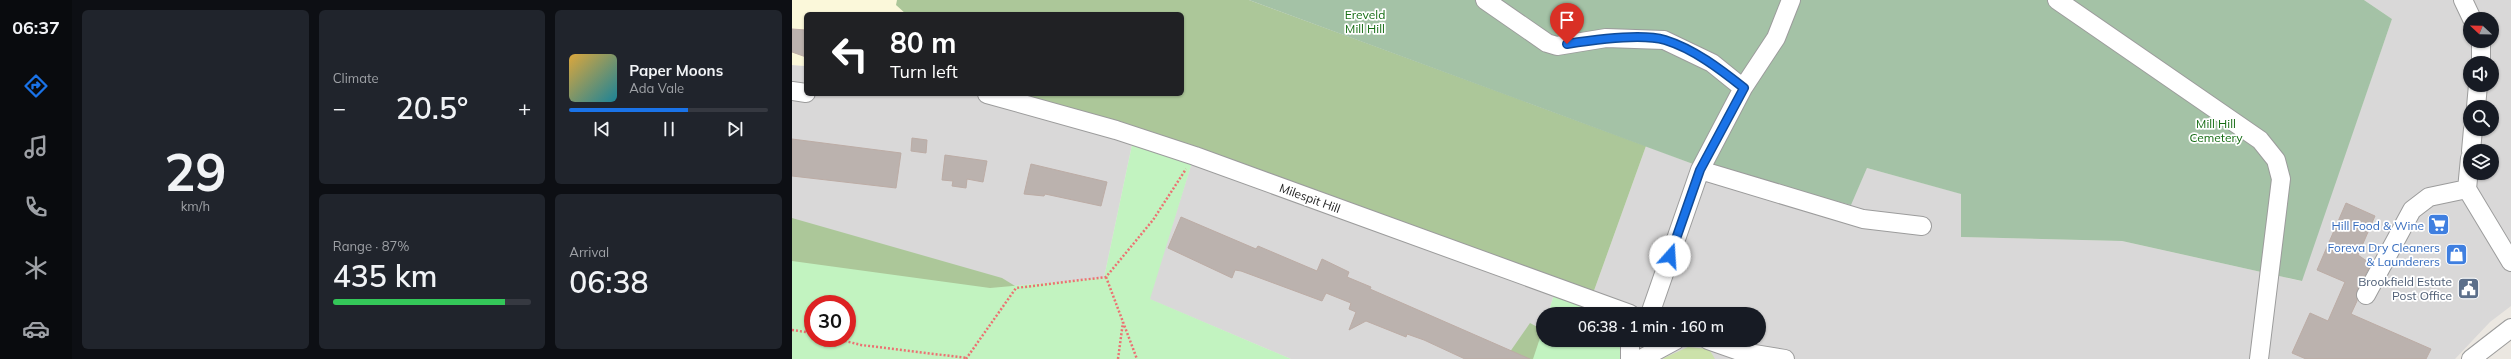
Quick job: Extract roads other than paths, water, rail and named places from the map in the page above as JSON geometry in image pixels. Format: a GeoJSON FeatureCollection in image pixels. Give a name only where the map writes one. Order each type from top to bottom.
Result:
{"type":"FeatureCollection","features":[{"type":"Feature","properties":{"kind":"street"},"geometry":{"type":"LineString","coordinates":[[1485,0],[1547,43],[1557,46],[1606,38],[1664,40],[1712,63],[1740,94]]}},
{"type":"Feature","properties":{"kind":"street"},"geometry":{"type":"LineString","coordinates":[[1652,307],[1700,170],[1740,94],[1776,38],[1791,0]]}},
{"type":"Feature","properties":{"kind":"street"},"geometry":{"type":"LineString","coordinates":[[2057,0],[2260,140],[2276,160],[2281,179],[2259,359]]}},
{"type":"Feature","properties":{"kind":"street"},"geometry":{"type":"LineString","coordinates":[[2463,0],[2469,12]]}},
{"type":"Feature","properties":{"kind":"street"},"geometry":{"type":"LineString","coordinates":[[792,91],[804,93]]}},
{"type":"Feature","properties":{"kind":"street","name":"Milespit Hill"},"geometry":{"type":"LineString","coordinates":[[994,96],[1116,130],[1195,156],[1611,307]]}},
{"type":"Feature","properties":{"kind":"street"},"geometry":{"type":"LineString","coordinates":[[1700,170],[1863,219],[1922,226]]}},
{"type":"Feature","properties":{"kind":"street"},"geometry":{"type":"LineString","coordinates":[[2467,180],[2466,189],[2511,262]]}},
{"type":"Feature","properties":{"kind":"street"},"geometry":{"type":"LineString","coordinates":[[2366,295],[2412,210],[2429,197],[2466,189]]}},
{"type":"Feature","properties":{"kind":"street"},"geometry":{"type":"LineString","coordinates":[[2471,359],[2511,328]]}},
{"type":"Feature","properties":{"kind":"street"},"geometry":{"type":"LineString","coordinates":[[1630,347],[1630,359]]}},
{"type":"Feature","properties":{"kind":"street"},"geometry":{"type":"LineString","coordinates":[[1641,359],[1663,347]]}},
{"type":"Feature","properties":{"kind":"street"},"geometry":{"type":"LineString","coordinates":[[1723,347],[1742,356],[1785,359]]}},
{"type":"Feature","properties":{"kind":"place","name":"Hill Food & Wine"},"geometry":{"type":"Point","coordinates":[2439,225]}},
{"type":"Feature","properties":{"kind":"place","name":"Foreva Dry Cleaners & Launderers"},"geometry":{"type":"Point","coordinates":[2456,254]}},
{"type":"Feature","properties":{"kind":"place","name":"Brookfield Estate Post Office"},"geometry":{"type":"Point","coordinates":[2468,288]}},
{"type":"Feature","properties":{"kind":"park label","name":"Ereveld Mill Hill"},"geometry":{"type":"Point","coordinates":[1365,21]}},
{"type":"Feature","properties":{"kind":"park label","name":"Mill Hill Cemetery"},"geometry":{"type":"Point","coordinates":[2216,130]}}]}
